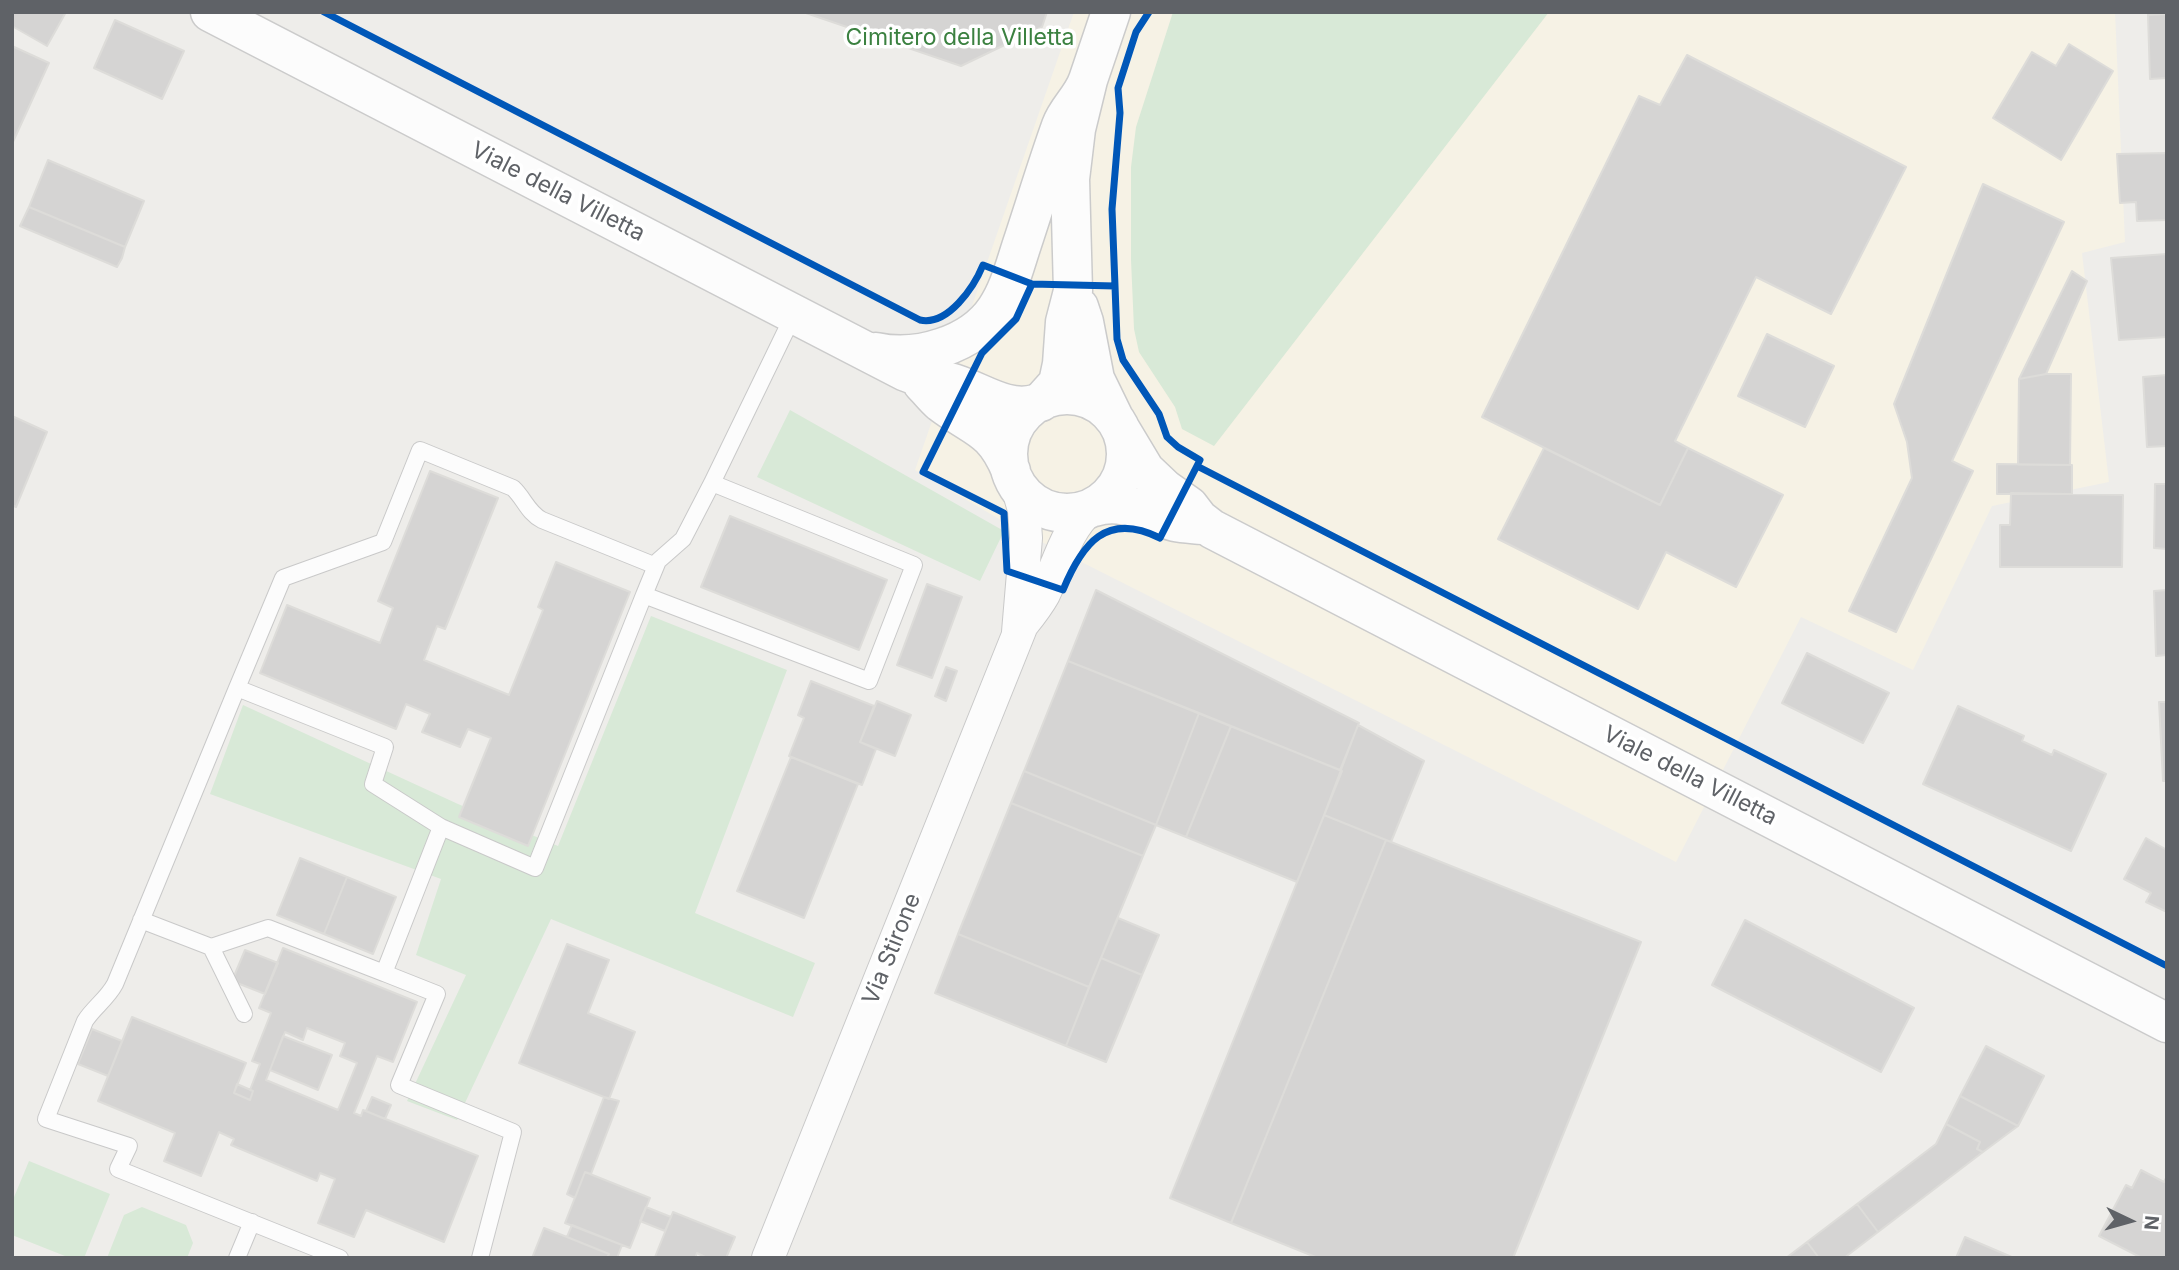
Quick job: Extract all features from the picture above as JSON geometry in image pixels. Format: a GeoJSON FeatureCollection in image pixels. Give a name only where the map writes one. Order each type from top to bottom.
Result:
{"type":"FeatureCollection","features":[{"type":"Feature","properties":{"kind":"street","name":"Viale della Villetta"},"geometry":{"type":"LineString","coordinates":[[210,12],[906,372],[919,380],[940,402],[988,433],[1001,449],[1014,477]]}},
{"type":"Feature","properties":{"kind":"street"},"geometry":{"type":"LineString","coordinates":[[1038,403],[1059,396],[1084,398],[1096,402],[1118,425],[1125,443],[1125,468],[1113,491],[1092,508],[1069,513],[1044,508],[1033,502],[1014,477],[1009,458],[1012,434],[1018,422],[1058,383],[1065,323],[1073,285],[1070,179],[1076,129],[1088,80],[1111,12]]}},
{"type":"Feature","properties":{"kind":"street"},"geometry":{"type":"LineString","coordinates":[[856,346],[891,355],[927,351],[958,341],[990,317],[1009,283],[1064,119],[1088,80]]}},
{"type":"Feature","properties":{"kind":"street","name":"Viale della Villetta"},"geometry":{"type":"LineString","coordinates":[[1073,285],[1074,298],[1084,322],[1095,379],[1118,425],[1145,470],[1212,529],[2167,1023]]}},
{"type":"Feature","properties":{"kind":"street","name":"Viale della Villetta"},"geometry":{"type":"LineString","coordinates":[[906,372],[950,382],[1006,404],[1027,407],[1038,403]]}},
{"type":"Feature","properties":{"kind":"street","name":"Via Stirone"},"geometry":{"type":"LineString","coordinates":[[1014,477],[1024,510],[1026,538],[1016,640]]}},
{"type":"Feature","properties":{"kind":"street","name":"Viale della Villetta"},"geometry":{"type":"LineString","coordinates":[[1092,508],[1115,503],[1128,505],[1174,522],[1212,529]]}},
{"type":"Feature","properties":{"kind":"street","name":"Via Stirone"},"geometry":{"type":"LineString","coordinates":[[768,1258],[1016,640],[1044,593],[1069,537],[1083,515],[1092,508]]}},
{"type":"Feature","properties":{"kind":"lane"},"geometry":{"type":"LineString","coordinates":[[237,688],[384,747],[373,784],[441,827],[535,868],[656,566],[662,557],[683,539],[794,314]]}},
{"type":"Feature","properties":{"kind":"lane"},"geometry":{"type":"LineString","coordinates":[[340,1258],[118,1169],[130,1146],[46,1119],[85,1021],[110,993],[284,578],[383,542],[420,450],[513,488],[531,512],[542,520],[656,566]]}},
{"type":"Feature","properties":{"kind":"lane"},"geometry":{"type":"LineString","coordinates":[[644,595],[869,681],[914,565],[712,483]]}},
{"type":"Feature","properties":{"kind":"lane"},"geometry":{"type":"LineString","coordinates":[[384,973],[441,827]]}},
{"type":"Feature","properties":{"kind":"lane"},"geometry":{"type":"LineString","coordinates":[[141,920],[211,947],[268,928],[437,994],[398,1085],[513,1132],[480,1258]]}},
{"type":"Feature","properties":{"kind":"lane"},"geometry":{"type":"LineString","coordinates":[[211,947],[244,1014]]}},
{"type":"Feature","properties":{"kind":"lane"},"geometry":{"type":"LineString","coordinates":[[237,1258],[252,1222]]}},
{"type":"Feature","properties":{"kind":"shaded area"},"geometry":{"type":"Polygon","coordinates":[[[1074,12],[2115,12],[2125,242],[2082,253],[2109,482],[1992,506],[1913,670],[1801,617],[1676,862],[1018,530],[915,470],[1074,12]]]}},
{"type":"Feature","properties":{"kind":"green space"},"geometry":{"type":"Polygon","coordinates":[[[1173,12],[1549,12],[1214,446],[1182,429],[1175,407],[1139,352],[1134,329],[1131,167],[1136,127],[1173,12]]]}},
{"type":"Feature","properties":{"kind":"green space"},"geometry":{"type":"Polygon","coordinates":[[[790,410],[1004,531],[980,581],[757,477],[790,410]]]}},
{"type":"Feature","properties":{"kind":"green space"},"geometry":{"type":"Polygon","coordinates":[[[651,616],[787,670],[695,913],[815,963],[793,1017],[551,919],[457,1120],[407,1101],[466,975],[416,955],[441,879],[210,794],[243,705],[458,804],[558,846],[651,616]]]}},
{"type":"Feature","properties":{"kind":"green space"},"geometry":{"type":"Polygon","coordinates":[[[29,1161],[110,1194],[84,1258],[70,1258],[12,1235],[12,1202],[29,1161]]]}},
{"type":"Feature","properties":{"kind":"green space"},"geometry":{"type":"Polygon","coordinates":[[[142,1207],[186,1225],[193,1243],[187,1258],[107,1258],[124,1215],[142,1207]]]}},
{"type":"Feature","properties":{"kind":"building"},"geometry":{"type":"Polygon","coordinates":[[[12,12],[66,12],[47,46],[12,26],[12,12]]]}},
{"type":"Feature","properties":{"kind":"building","name":"Cimitero della Villetta"},"geometry":{"type":"Polygon","coordinates":[[[803,12],[1047,12],[1042,27],[961,66],[803,12]]]}},
{"type":"Feature","properties":{"kind":"building"},"geometry":{"type":"Polygon","coordinates":[[[2148,12],[2167,12],[2167,14],[2148,15],[2148,12]]]}},
{"type":"Feature","properties":{"kind":"building"},"geometry":{"type":"Polygon","coordinates":[[[2167,14],[2167,78],[2150,79],[2148,15],[2167,14]]]}},
{"type":"Feature","properties":{"kind":"building"},"geometry":{"type":"Polygon","coordinates":[[[115,20],[184,51],[162,99],[94,68],[115,20]]]}},
{"type":"Feature","properties":{"kind":"building"},"geometry":{"type":"Polygon","coordinates":[[[2069,44],[2113,71],[2061,160],[1993,118],[2032,52],[2056,66],[2069,44]]]}},
{"type":"Feature","properties":{"kind":"building"},"geometry":{"type":"Polygon","coordinates":[[[12,46],[49,63],[12,144],[12,46]]]}},
{"type":"Feature","properties":{"kind":"building"},"geometry":{"type":"Polygon","coordinates":[[[1687,55],[1906,167],[1831,314],[1756,277],[1675,441],[1688,448],[1660,505],[1482,417],[1639,96],[1660,105],[1687,55]]]}},
{"type":"Feature","properties":{"kind":"building"},"geometry":{"type":"Polygon","coordinates":[[[2167,153],[2167,220],[2137,221],[2136,202],[2120,203],[2117,154],[2167,153]]]}},
{"type":"Feature","properties":{"kind":"building"},"geometry":{"type":"Polygon","coordinates":[[[48,160],[144,201],[125,247],[29,207],[48,160]]]}},
{"type":"Feature","properties":{"kind":"building"},"geometry":{"type":"Polygon","coordinates":[[[1983,184],[2064,222],[1952,461],[1973,471],[1896,632],[1849,611],[1912,478],[1907,442],[1894,404],[1983,184]]]}},
{"type":"Feature","properties":{"kind":"building"},"geometry":{"type":"Polygon","coordinates":[[[29,207],[125,247],[117,267],[20,226],[29,207]]]}},
{"type":"Feature","properties":{"kind":"building"},"geometry":{"type":"Polygon","coordinates":[[[2167,254],[2167,337],[2119,340],[2111,258],[2167,254]]]}},
{"type":"Feature","properties":{"kind":"building"},"geometry":{"type":"Polygon","coordinates":[[[2072,271],[2087,281],[2046,374],[2019,379],[2072,271]]]}},
{"type":"Feature","properties":{"kind":"building"},"geometry":{"type":"Polygon","coordinates":[[[1767,334],[1834,366],[1805,427],[1738,396],[1767,334]]]}},
{"type":"Feature","properties":{"kind":"building"},"geometry":{"type":"Polygon","coordinates":[[[2046,374],[2071,374],[2070,465],[2018,465],[2019,379],[2046,374]]]}},
{"type":"Feature","properties":{"kind":"building"},"geometry":{"type":"Polygon","coordinates":[[[2167,375],[2167,446],[2147,447],[2143,377],[2167,375]]]}},
{"type":"Feature","properties":{"kind":"building"},"geometry":{"type":"Polygon","coordinates":[[[12,416],[47,432],[16,507],[12,505],[12,416]]]}},
{"type":"Feature","properties":{"kind":"building"},"geometry":{"type":"Polygon","coordinates":[[[1544,448],[1660,505],[1688,448],[1783,495],[1736,587],[1666,552],[1638,609],[1498,539],[1544,448]]]}},
{"type":"Feature","properties":{"kind":"building"},"geometry":{"type":"Polygon","coordinates":[[[1997,464],[2072,465],[2072,494],[1997,494],[1997,464]]]}},
{"type":"Feature","properties":{"kind":"building"},"geometry":{"type":"Polygon","coordinates":[[[430,471],[498,498],[445,629],[437,626],[424,660],[509,695],[543,610],[538,607],[556,562],[630,592],[528,846],[459,817],[491,738],[468,729],[460,747],[422,732],[430,714],[406,704],[396,729],[260,673],[287,605],[380,643],[393,608],[378,601],[430,471]]]}},
{"type":"Feature","properties":{"kind":"building"},"geometry":{"type":"Polygon","coordinates":[[[2155,484],[2167,484],[2167,549],[2154,548],[2155,484]]]}},
{"type":"Feature","properties":{"kind":"building"},"geometry":{"type":"Polygon","coordinates":[[[2011,493],[2123,495],[2122,567],[2000,567],[2000,525],[2010,525],[2011,493]]]}},
{"type":"Feature","properties":{"kind":"building"},"geometry":{"type":"Polygon","coordinates":[[[730,516],[887,580],[859,650],[701,587],[730,516]]]}},
{"type":"Feature","properties":{"kind":"building"},"geometry":{"type":"Polygon","coordinates":[[[927,584],[962,597],[932,678],[897,665],[927,584]]]}},
{"type":"Feature","properties":{"kind":"building"},"geometry":{"type":"Polygon","coordinates":[[[1096,590],[1359,723],[1340,770],[1068,661],[1096,590]]]}},
{"type":"Feature","properties":{"kind":"building"},"geometry":{"type":"Polygon","coordinates":[[[2167,590],[2167,655],[2156,656],[2154,591],[2167,590]]]}},
{"type":"Feature","properties":{"kind":"building"},"geometry":{"type":"Polygon","coordinates":[[[1807,653],[1889,693],[1863,743],[1782,703],[1807,653]]]}},
{"type":"Feature","properties":{"kind":"building"},"geometry":{"type":"Polygon","coordinates":[[[1068,661],[1199,713],[1156,825],[1024,771],[1068,661]]]}},
{"type":"Feature","properties":{"kind":"building"},"geometry":{"type":"Polygon","coordinates":[[[946,667],[957,671],[946,701],[935,696],[946,667]]]}},
{"type":"Feature","properties":{"kind":"building"},"geometry":{"type":"Polygon","coordinates":[[[811,681],[874,706],[860,742],[876,749],[862,785],[789,756],[804,718],[798,715],[811,681]]]}},
{"type":"Feature","properties":{"kind":"building"},"geometry":{"type":"Polygon","coordinates":[[[877,701],[911,715],[895,756],[860,742],[877,701]]]}},
{"type":"Feature","properties":{"kind":"building"},"geometry":{"type":"Polygon","coordinates":[[[2159,702],[2167,702],[2167,781],[2163,781],[2159,702]]]}},
{"type":"Feature","properties":{"kind":"building"},"geometry":{"type":"Polygon","coordinates":[[[1958,706],[2024,736],[2022,741],[2052,755],[2054,750],[2106,774],[2071,851],[1923,784],[1958,706]]]}},
{"type":"Feature","properties":{"kind":"building"},"geometry":{"type":"Polygon","coordinates":[[[1199,713],[1231,726],[1186,837],[1156,825],[1199,713]]]}},
{"type":"Feature","properties":{"kind":"building"},"geometry":{"type":"Polygon","coordinates":[[[1358,725],[1424,761],[1391,842],[1324,815],[1358,725]]]}},
{"type":"Feature","properties":{"kind":"building"},"geometry":{"type":"Polygon","coordinates":[[[1231,726],[1342,771],[1297,882],[1186,837],[1231,726]]]}},
{"type":"Feature","properties":{"kind":"building"},"geometry":{"type":"Polygon","coordinates":[[[791,757],[858,784],[804,918],[737,891],[791,757]]]}},
{"type":"Feature","properties":{"kind":"building"},"geometry":{"type":"Polygon","coordinates":[[[1024,771],[1156,825],[1143,856],[1011,803],[1024,771]]]}},
{"type":"Feature","properties":{"kind":"building"},"geometry":{"type":"Polygon","coordinates":[[[1011,803],[1143,856],[1089,987],[958,934],[1011,803]]]}},
{"type":"Feature","properties":{"kind":"building"},"geometry":{"type":"Polygon","coordinates":[[[1324,815],[1386,840],[1231,1223],[1170,1198],[1324,815]]]}},
{"type":"Feature","properties":{"kind":"building"},"geometry":{"type":"Polygon","coordinates":[[[2146,838],[2167,850],[2167,912],[2146,902],[2151,893],[2124,879],[2146,838]]]}},
{"type":"Feature","properties":{"kind":"building"},"geometry":{"type":"Polygon","coordinates":[[[1386,840],[1641,942],[1513,1258],[1318,1258],[1231,1223],[1386,840]]]}},
{"type":"Feature","properties":{"kind":"building"},"geometry":{"type":"Polygon","coordinates":[[[300,858],[347,877],[324,934],[277,915],[300,858]]]}},
{"type":"Feature","properties":{"kind":"building"},"geometry":{"type":"Polygon","coordinates":[[[347,877],[396,897],[373,954],[324,934],[347,877]]]}},
{"type":"Feature","properties":{"kind":"building"},"geometry":{"type":"Polygon","coordinates":[[[1118,918],[1159,935],[1142,975],[1101,958],[1118,918]]]}},
{"type":"Feature","properties":{"kind":"building"},"geometry":{"type":"Polygon","coordinates":[[[1745,920],[1914,1008],[1881,1072],[1712,985],[1745,920]]]}},
{"type":"Feature","properties":{"kind":"building"},"geometry":{"type":"Polygon","coordinates":[[[958,934],[1089,987],[1066,1046],[935,993],[958,934]]]}},
{"type":"Feature","properties":{"kind":"building"},"geometry":{"type":"Polygon","coordinates":[[[567,944],[609,960],[588,1013],[635,1032],[609,1099],[519,1063],[567,944]]]}},
{"type":"Feature","properties":{"kind":"building"},"geometry":{"type":"Polygon","coordinates":[[[283,948],[417,1002],[393,1062],[377,1056],[354,1113],[361,1116],[363,1110],[478,1156],[444,1242],[366,1210],[354,1237],[318,1223],[335,1179],[320,1173],[317,1181],[231,1145],[234,1139],[219,1132],[201,1176],[164,1161],[175,1133],[98,1101],[132,1017],[246,1063],[234,1093],[250,1100],[253,1091],[250,1090],[260,1064],[252,1061],[271,1013],[259,1008],[283,948]],[[307,1028],[303,1040],[285,1032],[266,1080],[338,1110],[357,1063],[340,1056],[345,1043],[307,1028]]]}},
{"type":"Feature","properties":{"kind":"building"},"geometry":{"type":"Polygon","coordinates":[[[245,950],[278,963],[265,994],[232,981],[245,950]]]}},
{"type":"Feature","properties":{"kind":"building"},"geometry":{"type":"Polygon","coordinates":[[[1101,958],[1142,975],[1106,1062],[1066,1046],[1101,958]]]}},
{"type":"Feature","properties":{"kind":"building"},"geometry":{"type":"Polygon","coordinates":[[[92,1029],[122,1041],[108,1076],[78,1064],[92,1029]]]}},
{"type":"Feature","properties":{"kind":"building"},"geometry":{"type":"Polygon","coordinates":[[[283,1036],[332,1055],[318,1090],[270,1070],[283,1036]]]}},
{"type":"Feature","properties":{"kind":"building"},"geometry":{"type":"Polygon","coordinates":[[[1986,1046],[2044,1076],[2018,1126],[1960,1096],[1986,1046]]]}},
{"type":"Feature","properties":{"kind":"building"},"geometry":{"type":"Polygon","coordinates":[[[237,1084],[253,1091],[250,1100],[234,1093],[237,1084]]]}},
{"type":"Feature","properties":{"kind":"building"},"geometry":{"type":"Polygon","coordinates":[[[1960,1096],[2018,1126],[1983,1152],[1977,1149],[1980,1142],[1946,1124],[1960,1096]]]}},
{"type":"Feature","properties":{"kind":"building"},"geometry":{"type":"Polygon","coordinates":[[[372,1097],[391,1105],[385,1119],[366,1111],[372,1097]]]}},
{"type":"Feature","properties":{"kind":"building"},"geometry":{"type":"Polygon","coordinates":[[[604,1097],[619,1101],[591,1174],[585,1172],[575,1198],[567,1194],[604,1097]]]}},
{"type":"Feature","properties":{"kind":"building"},"geometry":{"type":"Polygon","coordinates":[[[1946,1124],[1980,1142],[1977,1149],[1983,1152],[1878,1232],[1857,1204],[1936,1144],[1946,1124]]]}},
{"type":"Feature","properties":{"kind":"building"},"geometry":{"type":"Polygon","coordinates":[[[2141,1170],[2164,1182],[2167,1176],[2167,1258],[2142,1258],[2099,1236],[2126,1185],[2132,1188],[2141,1170]]]}},
{"type":"Feature","properties":{"kind":"building"},"geometry":{"type":"Polygon","coordinates":[[[585,1172],[650,1198],[630,1248],[565,1223],[585,1172]]]}},
{"type":"Feature","properties":{"kind":"building"},"geometry":{"type":"Polygon","coordinates":[[[1857,1204],[1878,1232],[1844,1258],[1819,1258],[1807,1242],[1857,1204]]]}},
{"type":"Feature","properties":{"kind":"building"},"geometry":{"type":"Polygon","coordinates":[[[646,1207],[671,1217],[665,1231],[640,1221],[646,1207]]]}},
{"type":"Feature","properties":{"kind":"building"},"geometry":{"type":"Polygon","coordinates":[[[673,1212],[735,1237],[726,1258],[707,1258],[697,1253],[695,1258],[655,1257],[673,1212]]]}},
{"type":"Feature","properties":{"kind":"building"},"geometry":{"type":"Polygon","coordinates":[[[572,1225],[622,1245],[617,1258],[607,1257],[609,1254],[567,1237],[572,1225]]]}},
{"type":"Feature","properties":{"kind":"building"},"geometry":{"type":"Polygon","coordinates":[[[544,1228],[609,1254],[607,1258],[532,1258],[544,1228]]]}},
{"type":"Feature","properties":{"kind":"building"},"geometry":{"type":"Polygon","coordinates":[[[1965,1237],[2014,1258],[1956,1258],[1965,1237]]]}},
{"type":"Feature","properties":{"kind":"building"},"geometry":{"type":"Polygon","coordinates":[[[1807,1242],[1819,1258],[1786,1258],[1807,1242]]]}},
{"type":"Feature","properties":{"kind":"cycle path"},"geometry":{"type":"LineString","coordinates":[[324,12],[920,320],[930,320],[950,311],[966,294],[983,265],[1032,284]]}},
{"type":"Feature","properties":{"kind":"cycle path"},"geometry":{"type":"LineString","coordinates":[[1115,286],[1112,209],[1120,113],[1118,88],[1136,32],[1149,12]]}},
{"type":"Feature","properties":{"kind":"cycle path"},"geometry":{"type":"LineString","coordinates":[[1032,284],[1115,286],[1117,339],[1123,360],[1159,414],[1167,437],[1200,460],[1160,538],[1125,528],[1111,530],[1088,546],[1070,573],[1063,590],[1007,571],[1004,513],[923,472],[982,353],[1016,319],[1032,284]]}},
{"type":"Feature","properties":{"kind":"cycle path"},"geometry":{"type":"LineString","coordinates":[[1197,466],[2167,966]]}}]}
